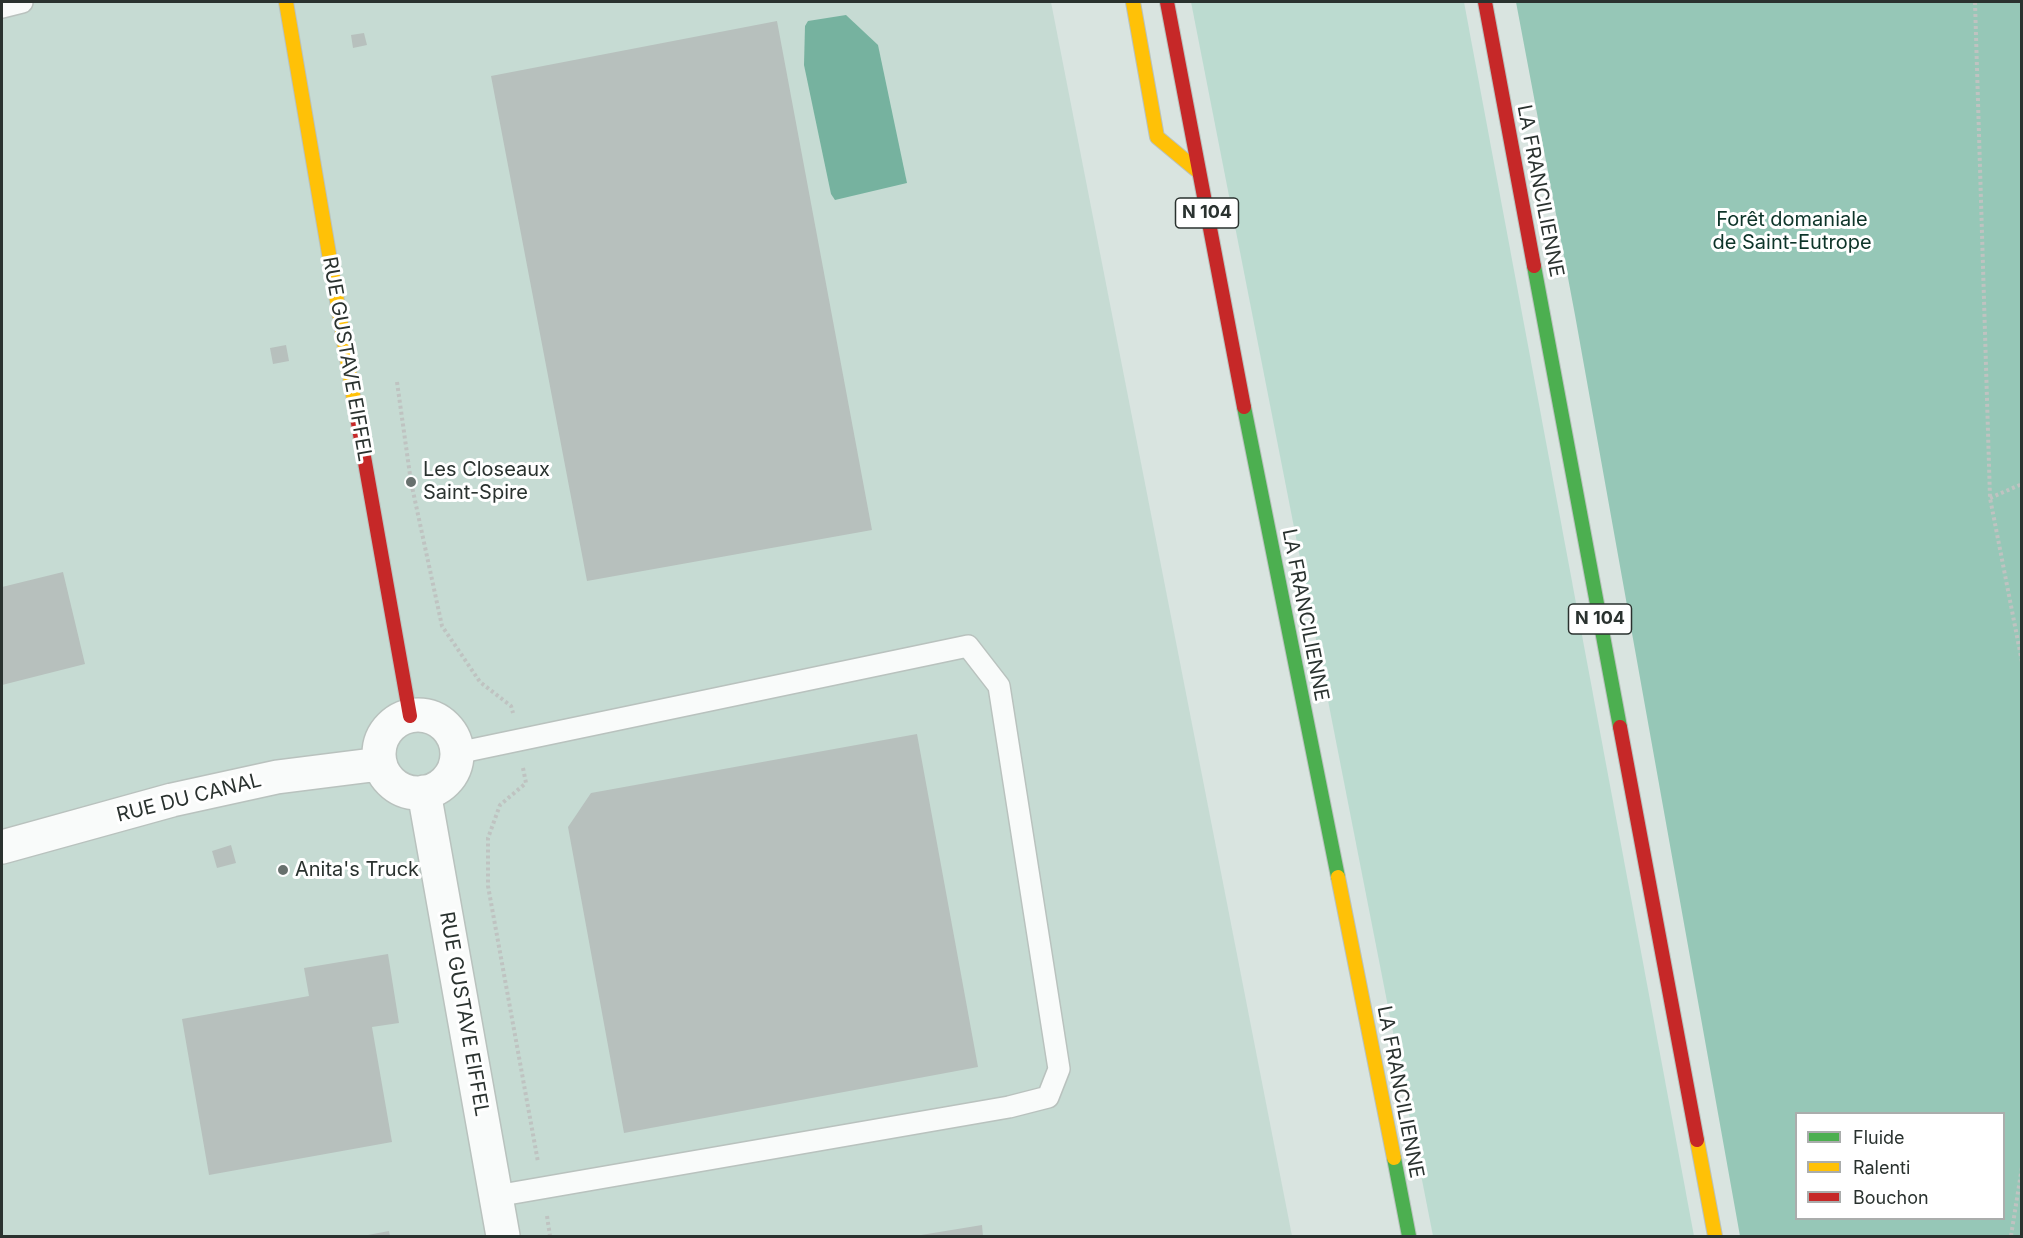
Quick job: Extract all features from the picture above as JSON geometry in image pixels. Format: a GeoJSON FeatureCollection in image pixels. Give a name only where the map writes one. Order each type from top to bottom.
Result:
{"type":"FeatureCollection","features":[{"type":"Feature","properties":{"kind":"main road","name":"RUE GUSTAVE EIFFEL"},"geometry":{"type":"LineString","coordinates":[[286,2],[410,716]]}},
{"type":"Feature","properties":{"kind":"main road"},"geometry":{"type":"LineString","coordinates":[[1133,2],[1157,138],[1199,172]]}},
{"type":"Feature","properties":{"kind":"main road","name":"LA FRANCILIENNE"},"geometry":{"type":"LineString","coordinates":[[1167,2],[1409,1236]]}},
{"type":"Feature","properties":{"kind":"main road","name":"LA FRANCILIENNE"},"geometry":{"type":"LineString","coordinates":[[1485,2],[1714,1236]]}},
{"type":"Feature","properties":{"kind":"street"},"geometry":{"type":"LineString","coordinates":[[421,715],[442,724],[450,732],[455,742],[456,753],[451,775],[434,789],[424,792],[401,789],[392,783],[380,764],[380,745],[388,728],[398,720],[410,716],[421,715]]}},
{"type":"Feature","properties":{"kind":"street","name":"RUE DU CANAL"},"geometry":{"type":"LineString","coordinates":[[2,847],[182,798],[277,777],[380,764]]}},
{"type":"Feature","properties":{"kind":"street","name":"RUE GUSTAVE EIFFEL"},"geometry":{"type":"LineString","coordinates":[[424,792],[503,1236]]}},
{"type":"Feature","properties":{"kind":"lane"},"geometry":{"type":"LineString","coordinates":[[2,7],[21,2]]}},
{"type":"Feature","properties":{"kind":"lane"},"geometry":{"type":"LineString","coordinates":[[456,753],[968,646],[999,686],[1059,1069],[1048,1097],[1009,1107],[496,1196]]}},
{"type":"Feature","properties":{"kind":"path"},"geometry":{"type":"LineString","coordinates":[[1975,2],[1989,498],[2022,662]]}},
{"type":"Feature","properties":{"kind":"path"},"geometry":{"type":"LineString","coordinates":[[397,382],[411,482],[442,626],[480,682],[511,706],[519,741],[525,783],[500,805],[488,838],[488,886],[550,1236]]}},
{"type":"Feature","properties":{"kind":"path"},"geometry":{"type":"LineString","coordinates":[[1989,498],[2022,484]]}},
{"type":"Feature","properties":{"kind":"path"},"geometry":{"type":"LineString","coordinates":[[2011,1236],[2022,1167]]}},
{"type":"Feature","properties":{"kind":"shaded area"},"geometry":{"type":"Polygon","coordinates":[[[2,2],[1051,2],[1292,1236],[2,1236],[2,2]]]}},
{"type":"Feature","properties":{"kind":"shaded area"},"geometry":{"type":"Polygon","coordinates":[[[1191,2],[1464,2],[1694,1236],[1433,1236],[1191,2]]]}},
{"type":"Feature","properties":{"kind":"shaded area"},"geometry":{"type":"Polygon","coordinates":[[[846,15],[878,45],[907,183],[835,200],[831,194],[804,65],[805,26],[808,21],[846,15]]]}},
{"type":"Feature","properties":{"kind":"green space","name":"Forêt domaniale de Saint-Eutrope"},"geometry":{"type":"Polygon","coordinates":[[[1516,2],[2021,2],[2021,1236],[1740,1236],[1575,315],[1516,2]]]}},
{"type":"Feature","properties":{"kind":"building"},"geometry":{"type":"Polygon","coordinates":[[[777,21],[872,530],[587,581],[491,76],[777,21]]]}},
{"type":"Feature","properties":{"kind":"building"},"geometry":{"type":"Polygon","coordinates":[[[364,33],[367,45],[353,48],[351,35],[364,33]]]}},
{"type":"Feature","properties":{"kind":"building"},"geometry":{"type":"Polygon","coordinates":[[[286,345],[289,361],[273,364],[270,348],[286,345]]]}},
{"type":"Feature","properties":{"kind":"building"},"geometry":{"type":"Polygon","coordinates":[[[63,572],[85,664],[2,685],[2,587],[63,572]]]}},
{"type":"Feature","properties":{"kind":"building"},"geometry":{"type":"Polygon","coordinates":[[[917,734],[978,1067],[624,1133],[568,827],[591,793],[917,734]]]}},
{"type":"Feature","properties":{"kind":"building"},"geometry":{"type":"Polygon","coordinates":[[[231,845],[236,863],[217,868],[212,851],[231,845]]]}},
{"type":"Feature","properties":{"kind":"building"},"geometry":{"type":"Polygon","coordinates":[[[388,954],[399,1023],[372,1027],[392,1142],[209,1175],[182,1019],[309,996],[304,968],[388,954]]]}},
{"type":"Feature","properties":{"kind":"building"},"geometry":{"type":"Polygon","coordinates":[[[982,1225],[983,1236],[921,1235],[982,1225]]]}},
{"type":"Feature","properties":{"kind":"building"},"geometry":{"type":"Polygon","coordinates":[[[389,1231],[390,1236],[368,1236],[368,1235],[389,1231]]]}},
{"type":"Feature","properties":{"kind":"traffic: fast"},"geometry":{"type":"LineString","coordinates":[[1534,266],[1620,727]]}},
{"type":"Feature","properties":{"kind":"traffic: fast"},"geometry":{"type":"LineString","coordinates":[[1244,407],[1338,877]]}},
{"type":"Feature","properties":{"kind":"traffic: fast"},"geometry":{"type":"LineString","coordinates":[[1394,1158],[1409,1236]]}},
{"type":"Feature","properties":{"kind":"traffic: slow"},"geometry":{"type":"LineString","coordinates":[[286,2],[355,406]]}},
{"type":"Feature","properties":{"kind":"traffic: slow"},"geometry":{"type":"LineString","coordinates":[[1133,2],[1157,137],[1199,172]]}},
{"type":"Feature","properties":{"kind":"traffic: slow"},"geometry":{"type":"LineString","coordinates":[[1338,877],[1394,1158]]}},
{"type":"Feature","properties":{"kind":"traffic: slow"},"geometry":{"type":"LineString","coordinates":[[1697,1140],[1715,1236]]}},
{"type":"Feature","properties":{"kind":"traffic: jam"},"geometry":{"type":"LineString","coordinates":[[1167,2],[1244,407]]}},
{"type":"Feature","properties":{"kind":"traffic: jam"},"geometry":{"type":"LineString","coordinates":[[1485,2],[1534,266]]}},
{"type":"Feature","properties":{"kind":"traffic: jam"},"geometry":{"type":"LineString","coordinates":[[355,406],[410,716]]}},
{"type":"Feature","properties":{"kind":"traffic: jam"},"geometry":{"type":"LineString","coordinates":[[1620,727],[1697,1140]]}},
{"type":"Feature","properties":{"kind":"place","name":"Les Closeaux Saint-Spire"},"geometry":{"type":"Point","coordinates":[411,482]}},
{"type":"Feature","properties":{"kind":"place","name":"Anita's Truck"},"geometry":{"type":"Point","coordinates":[283,870]}}]}
